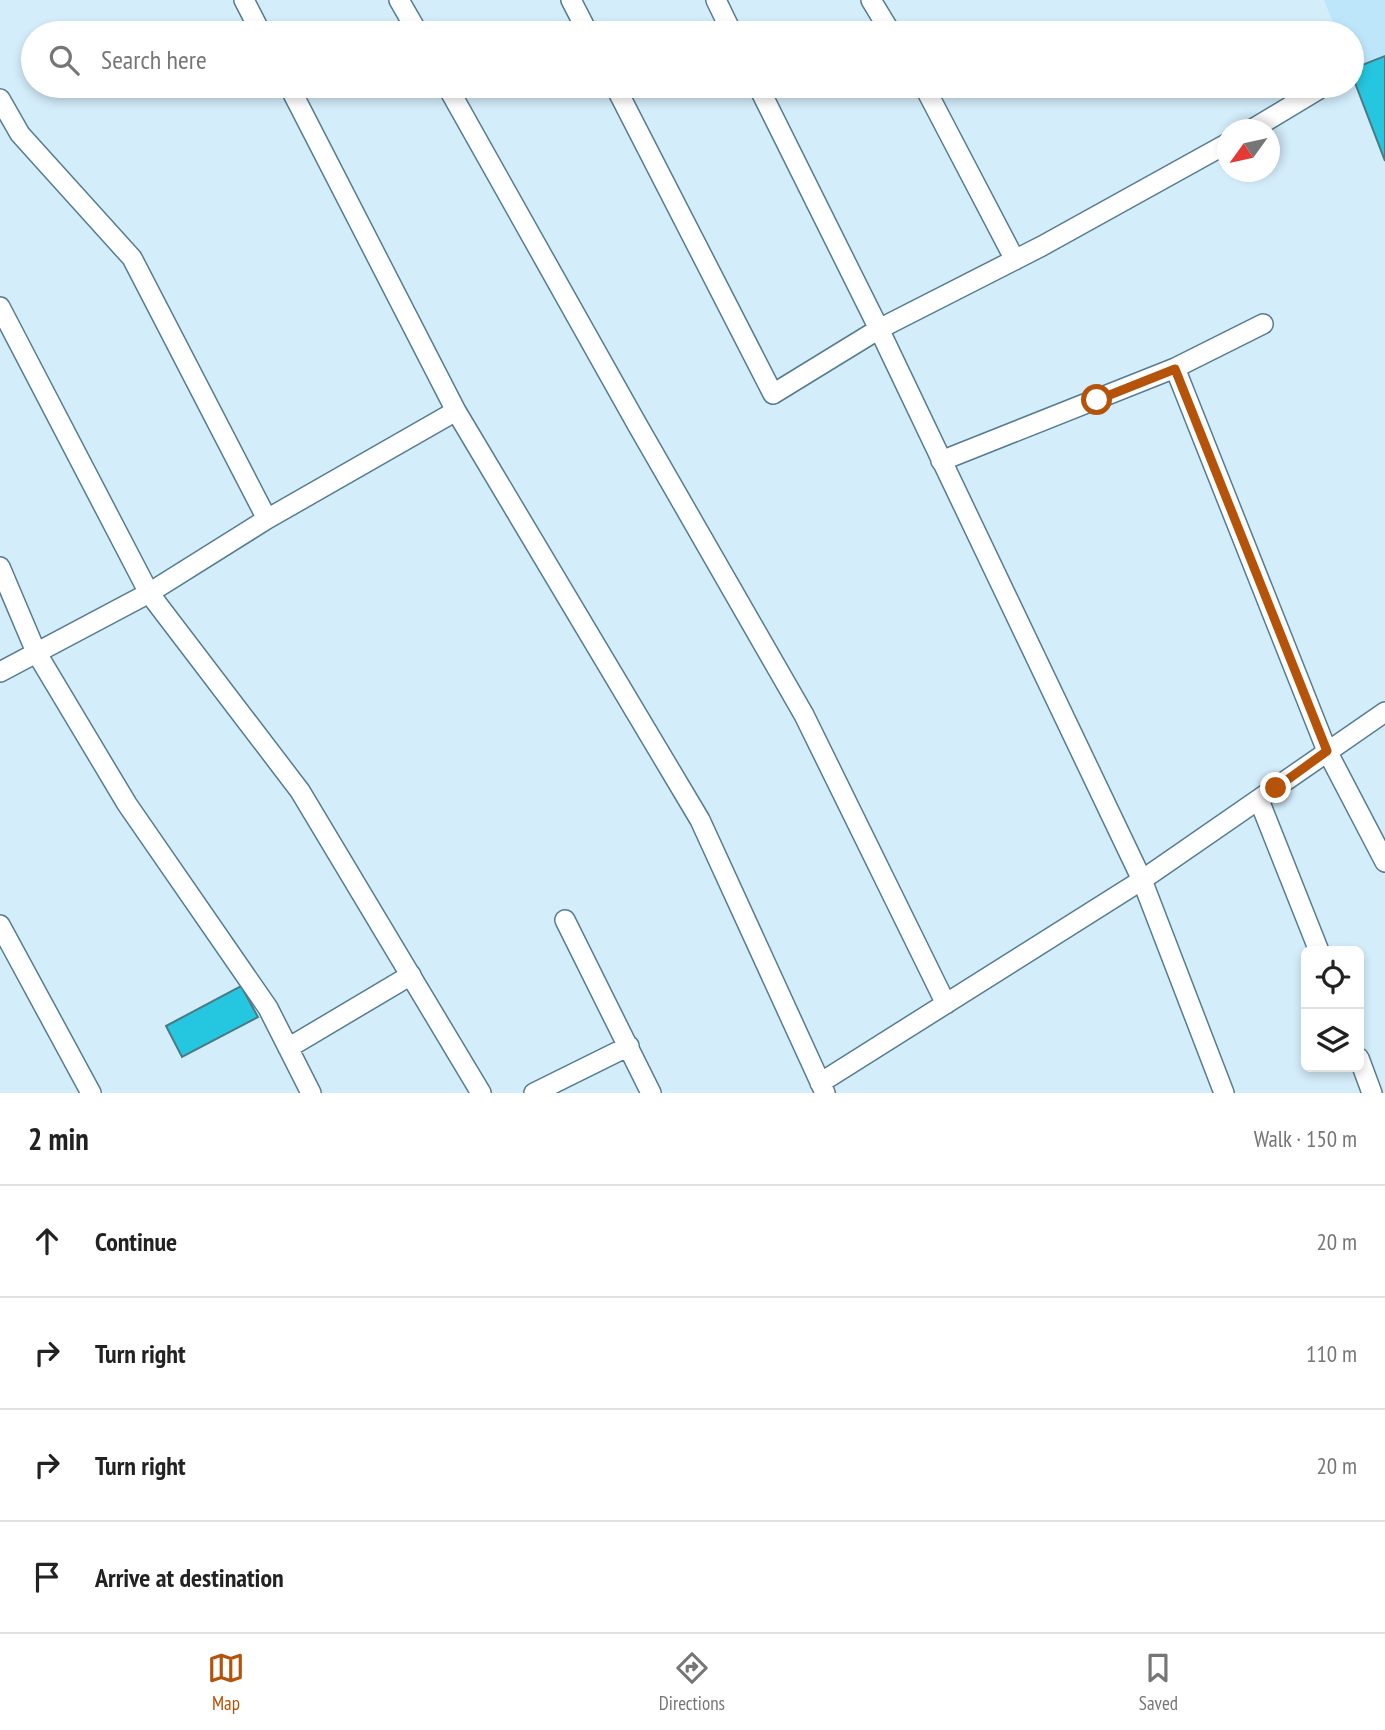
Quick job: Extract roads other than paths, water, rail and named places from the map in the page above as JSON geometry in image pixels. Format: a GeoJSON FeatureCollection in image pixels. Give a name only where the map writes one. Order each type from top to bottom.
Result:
{"type":"FeatureCollection","features":[{"type":"Feature","properties":{"kind":"street"},"geometry":{"type":"LineString","coordinates":[[244,0],[255,21]]}},
{"type":"Feature","properties":{"kind":"street"},"geometry":{"type":"LineString","coordinates":[[400,0],[411,21]]}},
{"type":"Feature","properties":{"kind":"street"},"geometry":{"type":"LineString","coordinates":[[571,0],[582,21]]}},
{"type":"Feature","properties":{"kind":"street"},"geometry":{"type":"LineString","coordinates":[[716,0],[726,21]]}},
{"type":"Feature","properties":{"kind":"street"},"geometry":{"type":"LineString","coordinates":[[871,0],[884,21]]}},
{"type":"Feature","properties":{"kind":"street"},"geometry":{"type":"LineString","coordinates":[[295,98],[456,411],[700,820],[823,1088],[946,1004],[1142,880],[1385,712]]}},
{"type":"Feature","properties":{"kind":"street"},"geometry":{"type":"LineString","coordinates":[[454,98],[804,715],[946,1004]]}},
{"type":"Feature","properties":{"kind":"street"},"geometry":{"type":"LineString","coordinates":[[621,98],[773,394],[880,329],[1015,260],[1217,149]]}},
{"type":"Feature","properties":{"kind":"street"},"geometry":{"type":"LineString","coordinates":[[764,98],[880,329],[1142,880],[1224,1093]]}},
{"type":"Feature","properties":{"kind":"street"},"geometry":{"type":"LineString","coordinates":[[930,98],[1015,260]]}},
{"type":"Feature","properties":{"kind":"street"},"geometry":{"type":"LineString","coordinates":[[1269,119],[1304,98]]}},
{"type":"Feature","properties":{"kind":"street"},"geometry":{"type":"LineString","coordinates":[[0,99],[20,134],[132,258],[267,519]]}},
{"type":"Feature","properties":{"kind":"street"},"geometry":{"type":"LineString","coordinates":[[0,307],[149,593],[300,791],[481,1093]]}},
{"type":"Feature","properties":{"kind":"street"},"geometry":{"type":"LineString","coordinates":[[942,461],[1175,369],[1263,324]]}},
{"type":"Feature","properties":{"kind":"street"},"geometry":{"type":"LineString","coordinates":[[1175,369],[1327,751],[1385,862]]}},
{"type":"Feature","properties":{"kind":"street"},"geometry":{"type":"LineString","coordinates":[[0,672],[149,593],[267,519],[456,411]]}},
{"type":"Feature","properties":{"kind":"street"},"geometry":{"type":"LineString","coordinates":[[0,567],[36,652],[127,804],[268,1008],[310,1093]]}},
{"type":"Feature","properties":{"kind":"street"},"geometry":{"type":"LineString","coordinates":[[1259,800],[1317,946]]}},
{"type":"Feature","properties":{"kind":"street"},"geometry":{"type":"LineString","coordinates":[[565,920],[651,1093]]}},
{"type":"Feature","properties":{"kind":"street"},"geometry":{"type":"LineString","coordinates":[[0,925],[91,1093]]}},
{"type":"Feature","properties":{"kind":"street"},"geometry":{"type":"LineString","coordinates":[[288,1048],[411,975]]}},
{"type":"Feature","properties":{"kind":"street"},"geometry":{"type":"LineString","coordinates":[[534,1093],[629,1046]]}},
{"type":"Feature","properties":{"kind":"street"},"geometry":{"type":"LineString","coordinates":[[1364,1071],[1372,1093]]}}]}
